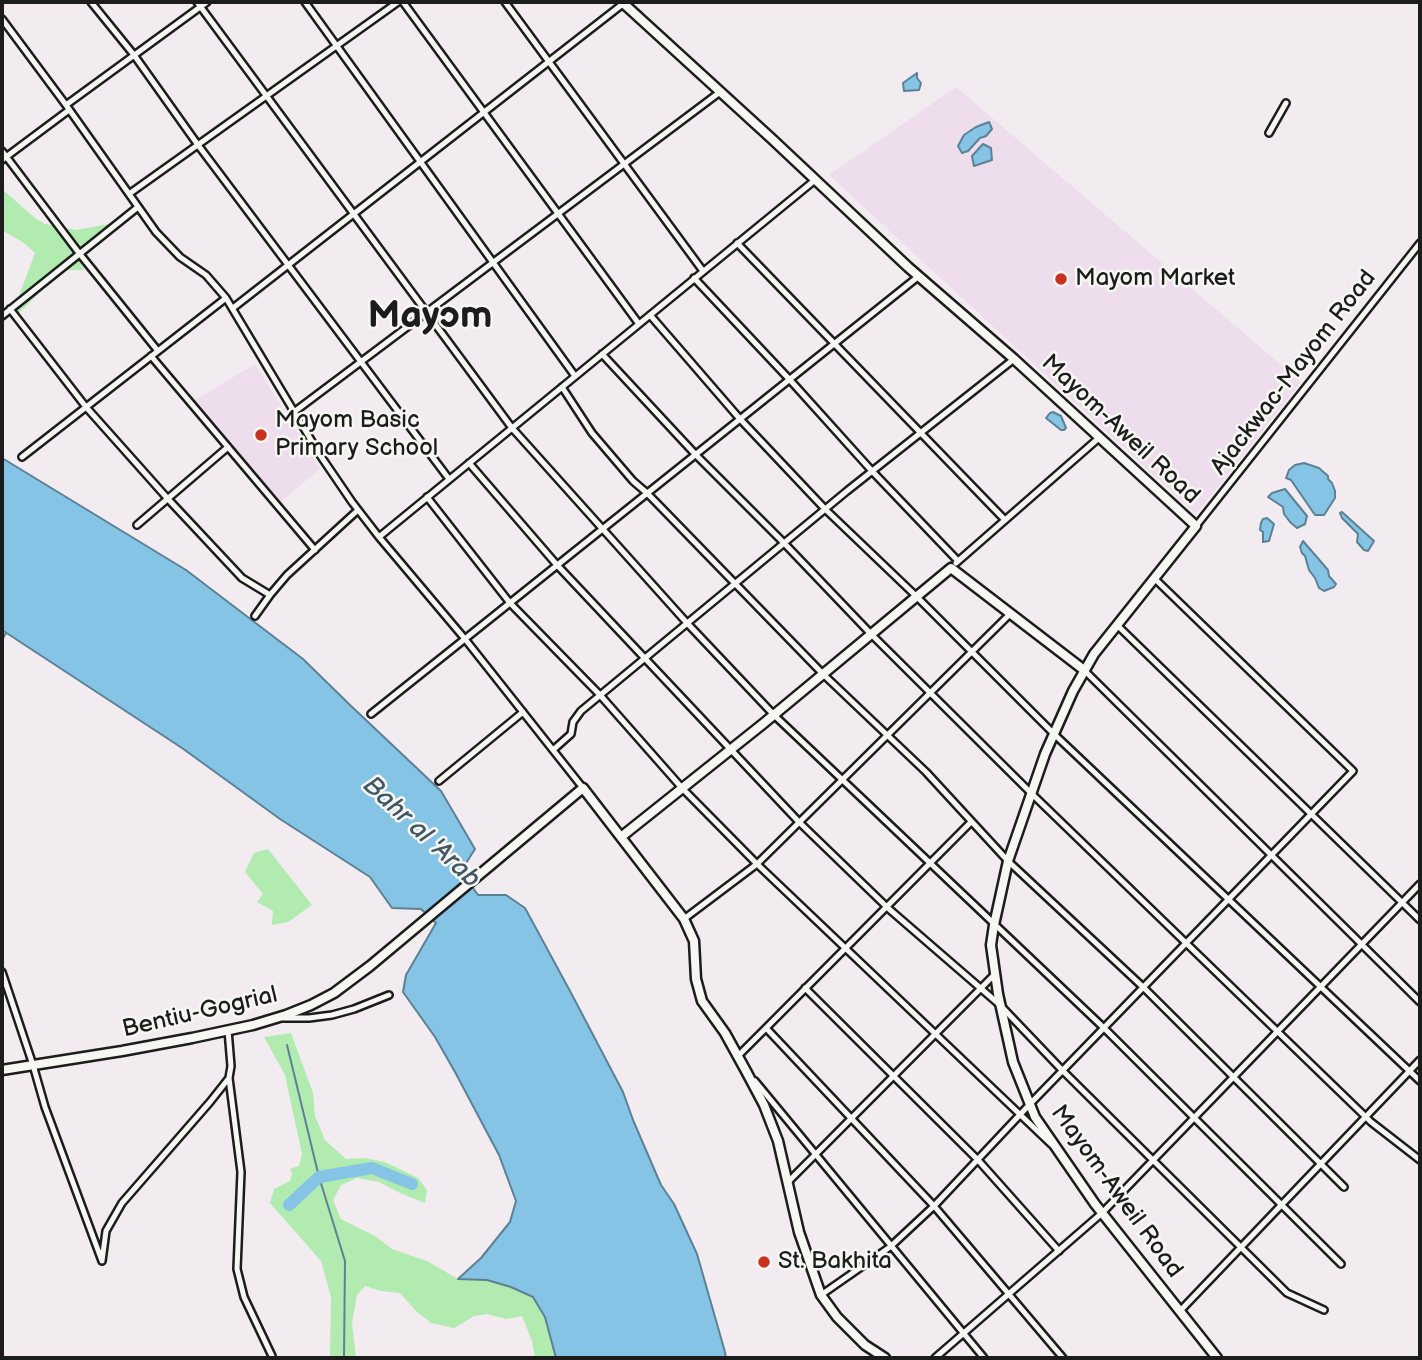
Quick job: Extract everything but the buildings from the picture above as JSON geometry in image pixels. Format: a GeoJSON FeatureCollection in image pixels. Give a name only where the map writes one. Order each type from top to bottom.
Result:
{"type":"FeatureCollection","features":[{"type":"Feature","properties":{"kind":"main road","name":"Mayom-Aweil Road"},"geometry":{"type":"LineString","coordinates":[[623,2],[919,276],[1196,526],[1084,670],[1054,734],[1008,861],[991,945],[1000,1005],[1013,1062],[1045,1132],[1102,1213],[1217,1358]]}},
{"type":"Feature","properties":{"kind":"main road"},"geometry":{"type":"LineString","coordinates":[[621,837],[774,715],[951,568],[1084,670]]}},
{"type":"Feature","properties":{"kind":"main road"},"geometry":{"type":"LineString","coordinates":[[583,788],[684,919],[694,941],[696,979],[702,1001],[738,1056],[764,1105],[778,1141],[799,1232],[821,1295],[837,1317],[865,1345],[885,1358]]}},
{"type":"Feature","properties":{"kind":"main road","name":"Bentiu-Gogrial"},"geometry":{"type":"LineString","coordinates":[[2,1070],[122,1051],[228,1030],[311,1005],[334,993],[370,967],[583,788]]}},
{"type":"Feature","properties":{"kind":"street"},"geometry":{"type":"LineString","coordinates":[[91,2],[134,55],[198,145],[449,479]]}},
{"type":"Feature","properties":{"kind":"street"},"geometry":{"type":"LineString","coordinates":[[158,351],[3,156],[68,108],[198,4],[207,2]]}},
{"type":"Feature","properties":{"kind":"street"},"geometry":{"type":"LineString","coordinates":[[305,2],[575,376]]}},
{"type":"Feature","properties":{"kind":"street"},"geometry":{"type":"LineString","coordinates":[[129,194],[401,2],[639,324]]}},
{"type":"Feature","properties":{"kind":"street"},"geometry":{"type":"LineString","coordinates":[[505,2],[703,271]]}},
{"type":"Feature","properties":{"kind":"street"},"geometry":{"type":"LineString","coordinates":[[233,308],[623,2]]}},
{"type":"Feature","properties":{"kind":"street"},"geometry":{"type":"LineString","coordinates":[[198,4],[512,428],[687,623],[774,715],[1104,1028],[1341,1264]]}},
{"type":"Feature","properties":{"kind":"street"},"geometry":{"type":"LineString","coordinates":[[2,19],[156,232],[180,257],[206,275],[226,298],[320,455],[358,510],[583,788]]}},
{"type":"Feature","properties":{"kind":"street"},"geometry":{"type":"LineString","coordinates":[[294,412],[720,92]]}},
{"type":"Feature","properties":{"kind":"street"},"geometry":{"type":"LineString","coordinates":[[1269,133],[1286,103]]}},
{"type":"Feature","properties":{"kind":"street"},"geometry":{"type":"LineString","coordinates":[[379,537],[815,180]]}},
{"type":"Feature","properties":{"kind":"street"},"geometry":{"type":"LineString","coordinates":[[2,316],[138,207]]}},
{"type":"Feature","properties":{"kind":"street"},"geometry":{"type":"LineString","coordinates":[[737,243],[1005,520]]}},
{"type":"Feature","properties":{"kind":"street","name":"Ajackwac-Mayom Road"},"geometry":{"type":"LineString","coordinates":[[1196,526],[1420,243]]}},
{"type":"Feature","properties":{"kind":"street"},"geometry":{"type":"LineString","coordinates":[[371,714],[919,276]]}},
{"type":"Feature","properties":{"kind":"street"},"geometry":{"type":"LineString","coordinates":[[694,278],[958,561]]}},
{"type":"Feature","properties":{"kind":"street"},"geometry":{"type":"LineString","coordinates":[[22,457],[226,298]]}},
{"type":"Feature","properties":{"kind":"street"},"geometry":{"type":"LineString","coordinates":[[10,309],[86,407],[168,499],[242,578],[270,595]]}},
{"type":"Feature","properties":{"kind":"street"},"geometry":{"type":"LineString","coordinates":[[650,314],[740,419],[825,509],[1054,734],[1420,1081]]}},
{"type":"Feature","properties":{"kind":"street"},"geometry":{"type":"LineString","coordinates":[[602,354],[696,455],[1031,793],[1366,1117],[1420,1160]]}},
{"type":"Feature","properties":{"kind":"street"},"geometry":{"type":"LineString","coordinates":[[151,356],[315,550]]}},
{"type":"Feature","properties":{"kind":"street"},"geometry":{"type":"LineString","coordinates":[[553,750],[572,734],[573,722],[581,710],[825,509],[1014,359]]}},
{"type":"Feature","properties":{"kind":"street"},"geometry":{"type":"LineString","coordinates":[[562,387],[592,433],[633,481],[823,674],[926,772],[1008,861],[1143,987],[1344,1187]]}},
{"type":"Feature","properties":{"kind":"street"},"geometry":{"type":"LineString","coordinates":[[951,568],[1100,437]]}},
{"type":"Feature","properties":{"kind":"street"},"geometry":{"type":"LineString","coordinates":[[137,526],[228,447]]}},
{"type":"Feature","properties":{"kind":"street"},"geometry":{"type":"LineString","coordinates":[[469,463],[643,659],[799,822],[886,907],[1000,1005],[1287,1293],[1324,1310]]}},
{"type":"Feature","properties":{"kind":"street"},"geometry":{"type":"LineString","coordinates":[[428,497],[510,603],[600,695],[682,788],[757,864],[1060,1153]]}},
{"type":"Feature","properties":{"kind":"street"},"geometry":{"type":"LineString","coordinates":[[255,616],[287,575],[358,510]]}},
{"type":"Feature","properties":{"kind":"street"},"geometry":{"type":"LineString","coordinates":[[821,1295],[890,1247],[934,1206],[1062,1070],[1353,771],[1154,578]]}},
{"type":"Feature","properties":{"kind":"street"},"geometry":{"type":"LineString","coordinates":[[684,919],[757,864],[1011,613]]}},
{"type":"Feature","properties":{"kind":"street"},"geometry":{"type":"LineString","coordinates":[[1118,625],[1420,920]]}},
{"type":"Feature","properties":{"kind":"street"},"geometry":{"type":"LineString","coordinates":[[1084,670],[1420,1002]]}},
{"type":"Feature","properties":{"kind":"street"},"geometry":{"type":"LineString","coordinates":[[439,781],[523,712]]}},
{"type":"Feature","properties":{"kind":"street"},"geometry":{"type":"LineString","coordinates":[[738,1056],[971,822]]}},
{"type":"Feature","properties":{"kind":"street"},"geometry":{"type":"LineString","coordinates":[[935,1358],[1102,1213],[1420,884]]}},
{"type":"Feature","properties":{"kind":"street"},"geometry":{"type":"LineString","coordinates":[[2,972],[45,1107],[102,1261],[106,1231],[122,1203],[229,1079]]}},
{"type":"Feature","properties":{"kind":"street"},"geometry":{"type":"LineString","coordinates":[[788,1182],[995,974]]}},
{"type":"Feature","properties":{"kind":"street"},"geometry":{"type":"LineString","coordinates":[[805,988],[978,1160],[1059,1251]]}},
{"type":"Feature","properties":{"kind":"street"},"geometry":{"type":"LineString","coordinates":[[278,1017],[309,1018],[332,1014],[354,1009],[389,995]]}},
{"type":"Feature","properties":{"kind":"street"},"geometry":{"type":"LineString","coordinates":[[766,1028],[934,1206],[1063,1358]]}},
{"type":"Feature","properties":{"kind":"street"},"geometry":{"type":"LineString","coordinates":[[228,1030],[231,1066],[229,1079],[241,1172],[237,1269],[244,1297],[272,1356]]}},
{"type":"Feature","properties":{"kind":"street"},"geometry":{"type":"LineString","coordinates":[[1180,1311],[1420,1060]]}},
{"type":"Feature","properties":{"kind":"street"},"geometry":{"type":"LineString","coordinates":[[746,1071],[984,1358]]}},
{"type":"Feature","properties":{"kind":"shaded area","name":"Mayom Market"},"geometry":{"type":"Polygon","coordinates":[[[956,87],[1301,382],[1196,514],[829,175],[956,87]]]}},
{"type":"Feature","properties":{"kind":"shaded area","name":"Mayom Basic Primary School"},"geometry":{"type":"Polygon","coordinates":[[[255,364],[320,469],[279,503],[194,401],[255,364]]]}},
{"type":"Feature","properties":{"kind":"green space"},"geometry":{"type":"Polygon","coordinates":[[[2,189],[45,224],[76,230],[120,222],[98,244],[77,257],[84,270],[62,270],[15,317],[2,309],[17,301],[35,253],[2,230],[2,189]]]}},
{"type":"Feature","properties":{"kind":"green space"},"geometry":{"type":"Polygon","coordinates":[[[268,849],[312,905],[288,922],[272,925],[273,911],[257,902],[263,894],[245,872],[254,853],[268,849]]]}},
{"type":"Feature","properties":{"kind":"green space"},"geometry":{"type":"Polygon","coordinates":[[[291,1033],[313,1093],[315,1116],[325,1140],[346,1159],[364,1158],[385,1162],[418,1178],[427,1190],[425,1203],[379,1182],[357,1178],[341,1185],[333,1200],[341,1219],[375,1236],[392,1249],[427,1261],[458,1279],[487,1280],[533,1297],[545,1317],[556,1358],[535,1358],[532,1341],[522,1316],[506,1319],[487,1314],[474,1316],[454,1328],[431,1323],[400,1293],[365,1286],[357,1295],[352,1323],[356,1358],[330,1358],[331,1297],[321,1261],[270,1203],[274,1189],[290,1181],[290,1169],[299,1166],[302,1154],[285,1075],[264,1037],[291,1033]]]}},
{"type":"Feature","properties":{"kind":"water"},"geometry":{"type":"Polygon","coordinates":[[[917,73],[921,83],[919,90],[904,91],[903,83],[917,73]]]}},
{"type":"Feature","properties":{"kind":"water"},"geometry":{"type":"Polygon","coordinates":[[[989,122],[992,129],[986,136],[962,153],[958,146],[964,135],[989,122]]]}},
{"type":"Feature","properties":{"kind":"water"},"geometry":{"type":"Polygon","coordinates":[[[983,144],[991,148],[992,160],[974,166],[972,156],[983,144]]]}},
{"type":"Feature","properties":{"kind":"water"},"geometry":{"type":"Polygon","coordinates":[[[1053,412],[1061,416],[1066,428],[1064,430],[1046,418],[1053,412]]]}},
{"type":"Feature","properties":{"kind":"water","name":"Bahr al 'Arab"},"geometry":{"type":"Polygon","coordinates":[[[2,458],[186,570],[303,659],[441,791],[475,849],[461,871],[478,895],[506,895],[525,908],[623,1092],[661,1185],[674,1204],[697,1254],[726,1358],[556,1358],[545,1317],[533,1297],[487,1280],[458,1279],[481,1258],[510,1222],[516,1201],[499,1155],[455,1072],[435,1037],[403,992],[406,975],[436,923],[421,909],[392,908],[370,877],[280,819],[182,748],[2,630],[2,458]]]}},
{"type":"Feature","properties":{"kind":"water"},"geometry":{"type":"Polygon","coordinates":[[[1304,463],[1319,468],[1332,483],[1335,498],[1324,515],[1315,515],[1291,480],[1286,478],[1295,465],[1304,463]]]}},
{"type":"Feature","properties":{"kind":"water"},"geometry":{"type":"Polygon","coordinates":[[[1285,489],[1307,516],[1305,524],[1297,528],[1284,514],[1283,507],[1268,497],[1285,489]]]}},
{"type":"Feature","properties":{"kind":"water"},"geometry":{"type":"Polygon","coordinates":[[[1342,512],[1374,541],[1368,551],[1357,542],[1358,534],[1342,518],[1342,512]]]}},
{"type":"Feature","properties":{"kind":"water"},"geometry":{"type":"Polygon","coordinates":[[[1267,518],[1274,524],[1269,541],[1263,542],[1261,523],[1267,518]]]}},
{"type":"Feature","properties":{"kind":"water"},"geometry":{"type":"Polygon","coordinates":[[[1303,541],[1328,570],[1329,576],[1336,584],[1334,587],[1324,591],[1319,588],[1302,553],[1300,547],[1303,541]]]}},
{"type":"Feature","properties":{"kind":"waterway"},"geometry":{"type":"LineString","coordinates":[[2,640],[6,633]]}},
{"type":"Feature","properties":{"kind":"waterway"},"geometry":{"type":"LineString","coordinates":[[287,1045],[319,1177],[345,1261],[344,1358]]}},
{"type":"Feature","properties":{"kind":"waterway"},"geometry":{"type":"LineString","coordinates":[[289,1205],[319,1177],[372,1168],[412,1184]]}},
{"type":"Feature","properties":{"kind":"place","name":"Mayom Market"},"geometry":{"type":"Point","coordinates":[1061,279]}},
{"type":"Feature","properties":{"kind":"place","name":"Mayom Basic Primary School"},"geometry":{"type":"Point","coordinates":[261,435]}},
{"type":"Feature","properties":{"kind":"place","name":"St. Bakhita"},"geometry":{"type":"Point","coordinates":[764,1262]}},
{"type":"Feature","properties":{"kind":"district","name":"Mayɔm"},"geometry":{"type":"Point","coordinates":[430,317]}}]}
